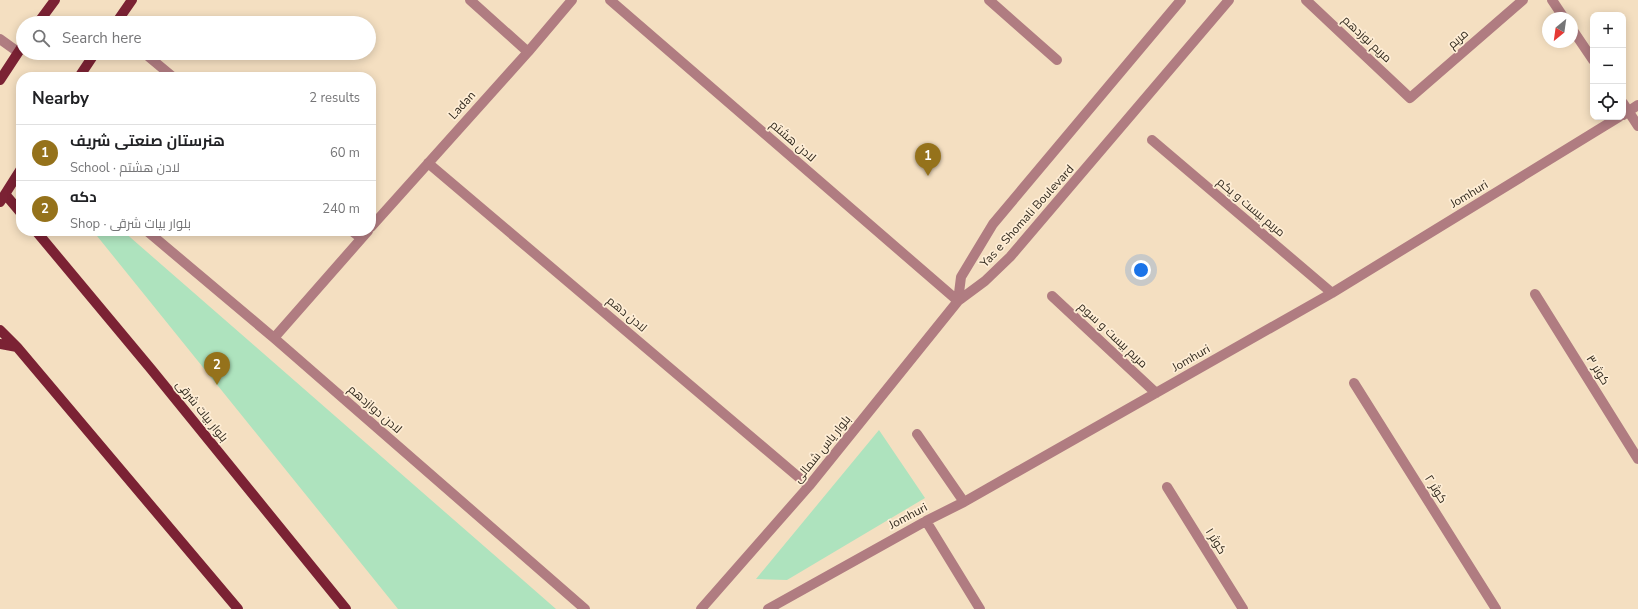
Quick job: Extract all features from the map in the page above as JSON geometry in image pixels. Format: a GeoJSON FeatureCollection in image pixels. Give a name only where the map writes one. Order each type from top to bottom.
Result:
{"type":"FeatureCollection","features":[{"type":"Feature","properties":{"kind":"main road"},"geometry":{"type":"LineString","coordinates":[[43,16],[55,0]]}},
{"type":"Feature","properties":{"kind":"main road"},"geometry":{"type":"LineString","coordinates":[[121,16],[132,0]]}},
{"type":"Feature","properties":{"kind":"main road"},"geometry":{"type":"LineString","coordinates":[[0,80],[16,54]]}},
{"type":"Feature","properties":{"kind":"main road"},"geometry":{"type":"LineString","coordinates":[[82,72],[90,60]]}},
{"type":"Feature","properties":{"kind":"main road"},"geometry":{"type":"LineString","coordinates":[[16,177],[2,198],[16,209]]}},
{"type":"Feature","properties":{"kind":"main road","name":"بلوار بیات شرقی"},"geometry":{"type":"LineString","coordinates":[[40,236],[151,369],[346,609]]}},
{"type":"Feature","properties":{"kind":"main road"},"geometry":{"type":"LineString","coordinates":[[0,330],[17,347],[238,609]]}},
{"type":"Feature","properties":{"kind":"main road"},"geometry":{"type":"LineString","coordinates":[[0,344],[17,347]]}},
{"type":"Feature","properties":{"kind":"street"},"geometry":{"type":"LineString","coordinates":[[470,0],[528,52]]}},
{"type":"Feature","properties":{"kind":"street","name":"Ladan"},"geometry":{"type":"LineString","coordinates":[[376,221],[528,52],[572,0]]}},
{"type":"Feature","properties":{"kind":"street","name":"لادن هشتم"},"geometry":{"type":"LineString","coordinates":[[610,0],[958,301]]}},
{"type":"Feature","properties":{"kind":"street"},"geometry":{"type":"LineString","coordinates":[[989,0],[1057,60]]}},
{"type":"Feature","properties":{"kind":"street","name":"Yas e Shomali Boulevard"},"geometry":{"type":"LineString","coordinates":[[958,301],[961,277],[993,224],[1181,0]]}},
{"type":"Feature","properties":{"kind":"street","name":"Yas e Shomali Boulevard"},"geometry":{"type":"LineString","coordinates":[[958,301],[985,281],[1010,257],[1229,0]]}},
{"type":"Feature","properties":{"kind":"street","name":"مریم نوزدهم"},"geometry":{"type":"LineString","coordinates":[[1306,0],[1410,98]]}},
{"type":"Feature","properties":{"kind":"street","name":"مریم"},"geometry":{"type":"LineString","coordinates":[[1410,98],[1523,0]]}},
{"type":"Feature","properties":{"kind":"street"},"geometry":{"type":"LineString","coordinates":[[1552,0],[1560,12]]}},
{"type":"Feature","properties":{"kind":"street"},"geometry":{"type":"LineString","coordinates":[[1578,38],[1590,56]]}},
{"type":"Feature","properties":{"kind":"street"},"geometry":{"type":"LineString","coordinates":[[0,39],[16,46]]}},
{"type":"Feature","properties":{"kind":"street"},"geometry":{"type":"LineString","coordinates":[[153,60],[167,72]]}},
{"type":"Feature","properties":{"kind":"street"},"geometry":{"type":"LineString","coordinates":[[1626,110],[1638,105]]}},
{"type":"Feature","properties":{"kind":"street"},"geometry":{"type":"LineString","coordinates":[[1626,111],[1638,126]]}},
{"type":"Feature","properties":{"kind":"street","name":"Jomhuri"},"geometry":{"type":"LineString","coordinates":[[768,609],[926,521],[964,502],[1332,293],[1614,120]]}},
{"type":"Feature","properties":{"kind":"street","name":"مریم بیست و یکم"},"geometry":{"type":"LineString","coordinates":[[1152,140],[1332,293]]}},
{"type":"Feature","properties":{"kind":"street","name":"لادن دهم"},"geometry":{"type":"LineString","coordinates":[[428,163],[809,486]]}},
{"type":"Feature","properties":{"kind":"street","name":"لادن دوازدهم"},"geometry":{"type":"LineString","coordinates":[[153,236],[274,338],[585,609]]}},
{"type":"Feature","properties":{"kind":"street"},"geometry":{"type":"LineString","coordinates":[[274,338],[363,236]]}},
{"type":"Feature","properties":{"kind":"street","name":"کوثر ۳"},"geometry":{"type":"LineString","coordinates":[[1535,294],[1638,459]]}},
{"type":"Feature","properties":{"kind":"street","name":"مریم بیست و سوم"},"geometry":{"type":"LineString","coordinates":[[1052,296],[1156,393]]}},
{"type":"Feature","properties":{"kind":"street","name":"بلوار یاس شمالی"},"geometry":{"type":"LineString","coordinates":[[701,609],[809,486],[958,301]]}},
{"type":"Feature","properties":{"kind":"street","name":"کوثر ۲"},"geometry":{"type":"LineString","coordinates":[[1354,383],[1496,609]]}},
{"type":"Feature","properties":{"kind":"street"},"geometry":{"type":"LineString","coordinates":[[917,434],[964,502]]}},
{"type":"Feature","properties":{"kind":"street","name":"کوثر ۱"},"geometry":{"type":"LineString","coordinates":[[1167,487],[1243,609]]}},
{"type":"Feature","properties":{"kind":"street"},"geometry":{"type":"LineString","coordinates":[[926,521],[980,609]]}},
{"type":"Feature","properties":{"kind":"green space"},"geometry":{"type":"Polygon","coordinates":[[[97,236],[129,236],[556,609],[398,609],[97,236]]]}},
{"type":"Feature","properties":{"kind":"green space"},"geometry":{"type":"Polygon","coordinates":[[[879,430],[925,498],[787,580],[756,579],[879,430]]]}},
{"type":"Feature","properties":{"kind":"place","name":"هنرستان صنعتی شریف"},"geometry":{"type":"Point","coordinates":[928,176]}},
{"type":"Feature","properties":{"kind":"place","name":"دکه"},"geometry":{"type":"Point","coordinates":[217,385]}}]}
